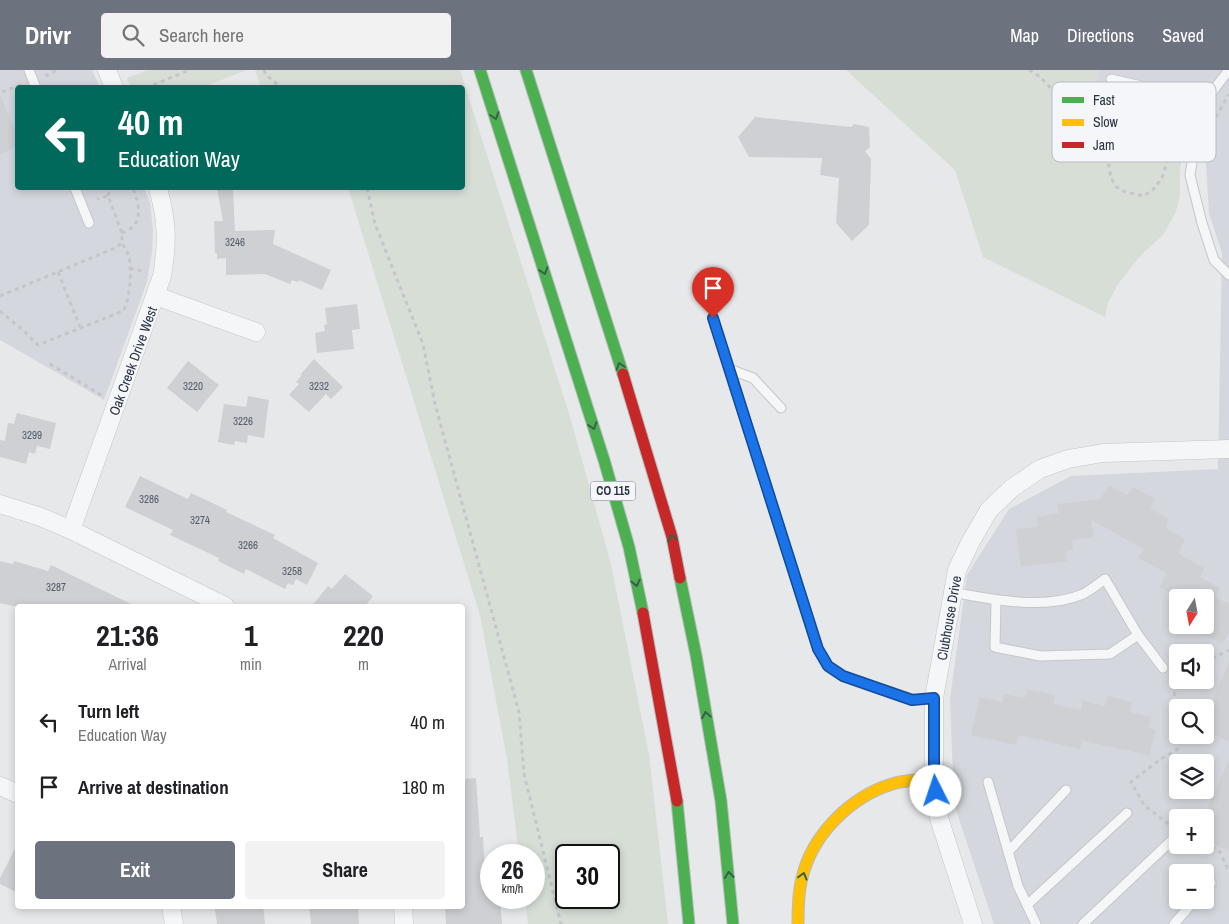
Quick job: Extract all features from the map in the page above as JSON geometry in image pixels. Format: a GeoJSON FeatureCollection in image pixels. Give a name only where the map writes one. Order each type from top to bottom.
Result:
{"type":"FeatureCollection","features":[{"type":"Feature","properties":{"kind":"highway","name":"CO 115"},"geometry":{"type":"LineString","coordinates":[[480,70],[604,460],[629,547],[653,663],[678,807],[689,924]]}},
{"type":"Feature","properties":{"kind":"highway","name":"CO 115"},"geometry":{"type":"LineString","coordinates":[[526,70],[646,447],[672,536],[696,655],[721,802],[733,924]]}},
{"type":"Feature","properties":{"kind":"highway"},"geometry":{"type":"LineString","coordinates":[[798,924],[798,900],[803,872],[817,845],[835,818],[859,799],[892,784],[934,778]]}},
{"type":"Feature","properties":{"kind":"street"},"geometry":{"type":"LineString","coordinates":[[107,70],[113,85]]}},
{"type":"Feature","properties":{"kind":"street","name":"Oak Creek Drive West"},"geometry":{"type":"LineString","coordinates":[[71,530],[162,276],[167,239],[166,220],[158,190]]}},
{"type":"Feature","properties":{"kind":"street"},"geometry":{"type":"LineString","coordinates":[[156,296],[256,332]]}},
{"type":"Feature","properties":{"kind":"street","name":"Clubhouse Drive"},"geometry":{"type":"LineString","coordinates":[[973,924],[939,818],[934,778],[934,698],[957,570],[971,541],[989,510],[1012,488],[1040,469],[1068,459],[1103,453],[1229,450]]}},
{"type":"Feature","properties":{"kind":"street"},"geometry":{"type":"LineString","coordinates":[[0,504],[41,517],[71,530],[221,604]]}},
{"type":"Feature","properties":{"kind":"street"},"geometry":{"type":"LineString","coordinates":[[0,786],[15,793]]}},
{"type":"Feature","properties":{"kind":"street"},"geometry":{"type":"LineString","coordinates":[[172,909],[174,924]]}},
{"type":"Feature","properties":{"kind":"street"},"geometry":{"type":"LineString","coordinates":[[403,909],[404,924]]}},
{"type":"Feature","properties":{"kind":"lane"},"geometry":{"type":"LineString","coordinates":[[30,70],[35,85]]}},
{"type":"Feature","properties":{"kind":"lane"},"geometry":{"type":"LineString","coordinates":[[1216,87],[1229,70]]}},
{"type":"Feature","properties":{"kind":"lane"},"geometry":{"type":"LineString","coordinates":[[1111,80],[1120,82]]}},
{"type":"Feature","properties":{"kind":"lane"},"geometry":{"type":"LineString","coordinates":[[1192,162],[1190,175],[1214,260],[1229,275]]}},
{"type":"Feature","properties":{"kind":"lane"},"geometry":{"type":"LineString","coordinates":[[76,190],[88,223]]}},
{"type":"Feature","properties":{"kind":"lane"},"geometry":{"type":"LineString","coordinates":[[713,318],[818,649],[828,666],[843,676],[912,700],[934,698]]}},
{"type":"Feature","properties":{"kind":"lane"},"geometry":{"type":"LineString","coordinates":[[729,369],[753,378],[781,408]]}},
{"type":"Feature","properties":{"kind":"lane"},"geometry":{"type":"LineString","coordinates":[[954,592],[996,601],[1059,602],[1084,594],[1105,579],[1138,635],[1163,668]]}},
{"type":"Feature","properties":{"kind":"lane"},"geometry":{"type":"LineString","coordinates":[[996,601],[995,647],[1040,656],[1110,654],[1138,635]]}},
{"type":"Feature","properties":{"kind":"lane"},"geometry":{"type":"LineString","coordinates":[[988,782],[1018,886],[1036,924]]}},
{"type":"Feature","properties":{"kind":"lane"},"geometry":{"type":"LineString","coordinates":[[1008,852],[1066,790]]}},
{"type":"Feature","properties":{"kind":"lane"},"geometry":{"type":"LineString","coordinates":[[1027,905],[1127,813]]}},
{"type":"Feature","properties":{"kind":"lane"},"geometry":{"type":"LineString","coordinates":[[1083,924],[1169,843]]}},
{"type":"Feature","properties":{"kind":"lane"},"geometry":{"type":"LineString","coordinates":[[1174,924],[1188,909]]}},
{"type":"Feature","properties":{"kind":"path"},"geometry":{"type":"LineString","coordinates":[[153,85],[189,70]]}},
{"type":"Feature","properties":{"kind":"path"},"geometry":{"type":"LineString","coordinates":[[264,70],[266,75],[278,85]]}},
{"type":"Feature","properties":{"kind":"path"},"geometry":{"type":"LineString","coordinates":[[1029,70],[1039,75],[1052,90]]}},
{"type":"Feature","properties":{"kind":"path"},"geometry":{"type":"LineString","coordinates":[[1216,117],[1229,94]]}},
{"type":"Feature","properties":{"kind":"path"},"geometry":{"type":"LineString","coordinates":[[1109,162],[1113,182],[1120,189],[1143,196],[1152,191],[1162,178],[1167,162]]}},
{"type":"Feature","properties":{"kind":"path"},"geometry":{"type":"LineString","coordinates":[[0,311],[38,346],[80,327],[123,311],[128,296],[129,257],[122,243],[122,233],[108,196],[110,190]]}},
{"type":"Feature","properties":{"kind":"path"},"geometry":{"type":"LineString","coordinates":[[122,233],[135,225],[138,214],[138,201],[134,190]]}},
{"type":"Feature","properties":{"kind":"path"},"geometry":{"type":"LineString","coordinates":[[367,190],[375,224],[422,344],[435,404],[519,712],[524,774],[561,924]]}},
{"type":"Feature","properties":{"kind":"path"},"geometry":{"type":"LineString","coordinates":[[97,200],[108,196]]}},
{"type":"Feature","properties":{"kind":"path"},"geometry":{"type":"LineString","coordinates":[[0,296],[115,248],[122,243]]}},
{"type":"Feature","properties":{"kind":"path"},"geometry":{"type":"LineString","coordinates":[[130,268],[146,272]]}},
{"type":"Feature","properties":{"kind":"path"},"geometry":{"type":"LineString","coordinates":[[58,272],[80,327]]}},
{"type":"Feature","properties":{"kind":"path"},"geometry":{"type":"LineString","coordinates":[[128,296],[133,298]]}},
{"type":"Feature","properties":{"kind":"path"},"geometry":{"type":"LineString","coordinates":[[50,364],[103,396]]}},
{"type":"Feature","properties":{"kind":"path"},"geometry":{"type":"LineString","coordinates":[[1214,658],[1229,650]]}},
{"type":"Feature","properties":{"kind":"path"},"geometry":{"type":"LineString","coordinates":[[1169,823],[1144,805],[1131,782],[1162,758],[1177,750],[1174,689]]}},
{"type":"Feature","properties":{"kind":"path"},"geometry":{"type":"LineString","coordinates":[[1214,848],[1220,852],[1229,872]]}},
{"type":"Feature","properties":{"kind":"shaded area"},"geometry":{"type":"Polygon","coordinates":[[[0,70],[92,70],[99,85],[15,85],[15,190],[145,190],[150,202],[153,230],[152,252],[147,282],[104,400],[0,340],[0,70]]]}},
{"type":"Feature","properties":{"kind":"shaded area"},"geometry":{"type":"Polygon","coordinates":[[[148,70],[247,70],[208,85],[130,85],[127,78],[148,70]]]}},
{"type":"Feature","properties":{"kind":"shaded area"},"geometry":{"type":"Polygon","coordinates":[[[255,70],[460,70],[465,85],[260,85],[255,70]]]}},
{"type":"Feature","properties":{"kind":"shaded area"},"geometry":{"type":"Polygon","coordinates":[[[846,70],[1099,70],[1097,82],[1052,82],[1052,162],[1181,162],[1180,196],[1176,212],[1163,235],[1141,255],[1118,284],[1108,303],[1105,317],[983,257],[955,170],[846,70]]]}},
{"type":"Feature","properties":{"kind":"shaded area"},"geometry":{"type":"Polygon","coordinates":[[[1099,70],[1229,70],[1229,924],[994,924],[954,804],[950,699],[967,575],[1009,509],[1071,476],[1218,469],[1222,253],[1209,213],[1206,162],[1216,162],[1216,82],[1097,82],[1099,70]]]}},
{"type":"Feature","properties":{"kind":"shaded area"},"geometry":{"type":"Polygon","coordinates":[[[465,86],[570,417],[611,564],[649,754],[668,924],[528,924],[526,909],[545,909],[545,844],[518,844],[507,759],[480,615],[349,190],[465,190],[465,86]]]}},
{"type":"Feature","properties":{"kind":"building"},"geometry":{"type":"Polygon","coordinates":[[[0,95],[15,130],[15,148],[0,154],[0,95]]]}},
{"type":"Feature","properties":{"kind":"building"},"geometry":{"type":"Polygon","coordinates":[[[755,117],[851,127],[854,124],[869,127],[870,147],[865,151],[871,159],[869,225],[852,241],[836,223],[839,178],[820,175],[822,158],[749,157],[738,137],[755,117]]]}},
{"type":"Feature","properties":{"kind":"building"},"geometry":{"type":"Polygon","coordinates":[[[217,190],[233,190],[235,231],[275,230],[273,244],[331,270],[322,290],[299,280],[298,282],[292,280],[290,284],[265,274],[226,275],[226,258],[217,259],[217,253],[215,253],[214,221],[223,221],[217,190]]]}},
{"type":"Feature","properties":{"kind":"building"},"geometry":{"type":"Polygon","coordinates":[[[357,304],[360,329],[352,330],[354,349],[317,353],[315,333],[325,331],[324,325],[327,324],[325,308],[357,304]]]}},
{"type":"Feature","properties":{"kind":"building"},"geometry":{"type":"Polygon","coordinates":[[[314,359],[343,387],[331,399],[326,394],[309,412],[289,395],[299,384],[296,382],[302,375],[300,375],[314,359]]]}},
{"type":"Feature","properties":{"kind":"building"},"geometry":{"type":"Polygon","coordinates":[[[188,361],[219,385],[197,412],[167,388],[188,361]]]}},
{"type":"Feature","properties":{"kind":"building"},"geometry":{"type":"Polygon","coordinates":[[[248,396],[269,400],[264,438],[248,435],[247,443],[235,441],[234,445],[218,442],[224,404],[246,407],[248,396]]]}},
{"type":"Feature","properties":{"kind":"building"},"geometry":{"type":"Polygon","coordinates":[[[17,413],[56,423],[50,449],[37,446],[35,454],[29,452],[26,464],[0,457],[0,440],[5,441],[8,423],[14,424],[17,413]]]}},
{"type":"Feature","properties":{"kind":"building"},"geometry":{"type":"Polygon","coordinates":[[[140,476],[188,499],[191,493],[227,510],[226,512],[275,535],[273,538],[318,563],[307,585],[296,579],[293,585],[288,583],[285,589],[246,569],[244,574],[218,561],[219,558],[170,535],[173,530],[125,507],[140,476]]]}},
{"type":"Feature","properties":{"kind":"building"},"geometry":{"type":"Polygon","coordinates":[[[1109,486],[1127,495],[1133,487],[1155,499],[1150,508],[1169,519],[1166,528],[1185,539],[1178,553],[1204,568],[1200,577],[1220,588],[1215,597],[1229,604],[1229,632],[1222,644],[1205,635],[1214,634],[1214,589],[1169,589],[1169,592],[1160,587],[1167,573],[1138,558],[1144,549],[1091,520],[1094,537],[1072,540],[1073,550],[1066,551],[1067,561],[1021,567],[1016,529],[1038,527],[1037,517],[1059,513],[1057,504],[1100,499],[1109,486]]]}},
{"type":"Feature","properties":{"kind":"building"},"geometry":{"type":"Polygon","coordinates":[[[0,561],[13,564],[14,561],[48,571],[51,565],[131,604],[15,604],[13,606],[0,603],[0,561]]]}},
{"type":"Feature","properties":{"kind":"building"},"geometry":{"type":"Polygon","coordinates":[[[345,574],[373,596],[367,604],[314,604],[328,586],[332,589],[345,574]]]}},
{"type":"Feature","properties":{"kind":"building"},"geometry":{"type":"Polygon","coordinates":[[[1229,662],[1229,742],[1214,734],[1213,699],[1229,662]]]}},
{"type":"Feature","properties":{"kind":"building"},"geometry":{"type":"Polygon","coordinates":[[[1027,689],[1055,695],[1053,704],[1081,710],[1082,701],[1105,706],[1107,696],[1132,702],[1130,712],[1151,717],[1149,728],[1155,730],[1150,755],[1082,741],[1080,749],[1019,735],[1016,745],[971,735],[980,697],[1002,702],[1004,694],[1025,698],[1027,689]]]}},
{"type":"Feature","properties":{"kind":"building"},"geometry":{"type":"Polygon","coordinates":[[[1229,760],[1229,851],[1214,844],[1214,809],[1207,809],[1211,799],[1214,799],[1214,793],[1229,760]]]}},
{"type":"Feature","properties":{"kind":"building"},"geometry":{"type":"Polygon","coordinates":[[[476,778],[480,837],[483,837],[483,844],[480,844],[480,909],[501,909],[502,924],[446,924],[445,909],[465,909],[465,779],[476,778]]]}},
{"type":"Feature","properties":{"kind":"building"},"geometry":{"type":"Polygon","coordinates":[[[15,849],[15,892],[0,884],[0,878],[15,849]]]}},
{"type":"Feature","properties":{"kind":"building"},"geometry":{"type":"Polygon","coordinates":[[[215,909],[263,909],[265,924],[217,924],[215,909]]]}},
{"type":"Feature","properties":{"kind":"building"},"geometry":{"type":"Polygon","coordinates":[[[309,909],[358,909],[359,924],[311,924],[309,909]]]}},
{"type":"Feature","properties":{"kind":"traffic: fast"},"geometry":{"type":"LineString","coordinates":[[480,70],[604,460],[629,547],[643,613]]}},
{"type":"Feature","properties":{"kind":"traffic: fast"},"geometry":{"type":"LineString","coordinates":[[526,70],[623,374]]}},
{"type":"Feature","properties":{"kind":"traffic: fast"},"geometry":{"type":"LineString","coordinates":[[680,578],[696,655],[721,801],[733,924]]}},
{"type":"Feature","properties":{"kind":"traffic: fast"},"geometry":{"type":"LineString","coordinates":[[677,801],[689,924]]}},
{"type":"Feature","properties":{"kind":"traffic: slow"},"geometry":{"type":"LineString","coordinates":[[798,924],[800,889],[807,862],[814,847],[835,820],[848,808],[876,790],[892,784],[934,778]]}},
{"type":"Feature","properties":{"kind":"traffic: jam"},"geometry":{"type":"LineString","coordinates":[[623,374],[672,537],[680,578]]}},
{"type":"Feature","properties":{"kind":"traffic: jam"},"geometry":{"type":"LineString","coordinates":[[643,613],[677,801]]}},
{"type":"Feature","properties":{"kind":"route"},"geometry":{"type":"LineString","coordinates":[[713,318],[818,649],[828,666],[843,676],[912,700],[934,698],[934,778],[936,791]]}}]}
